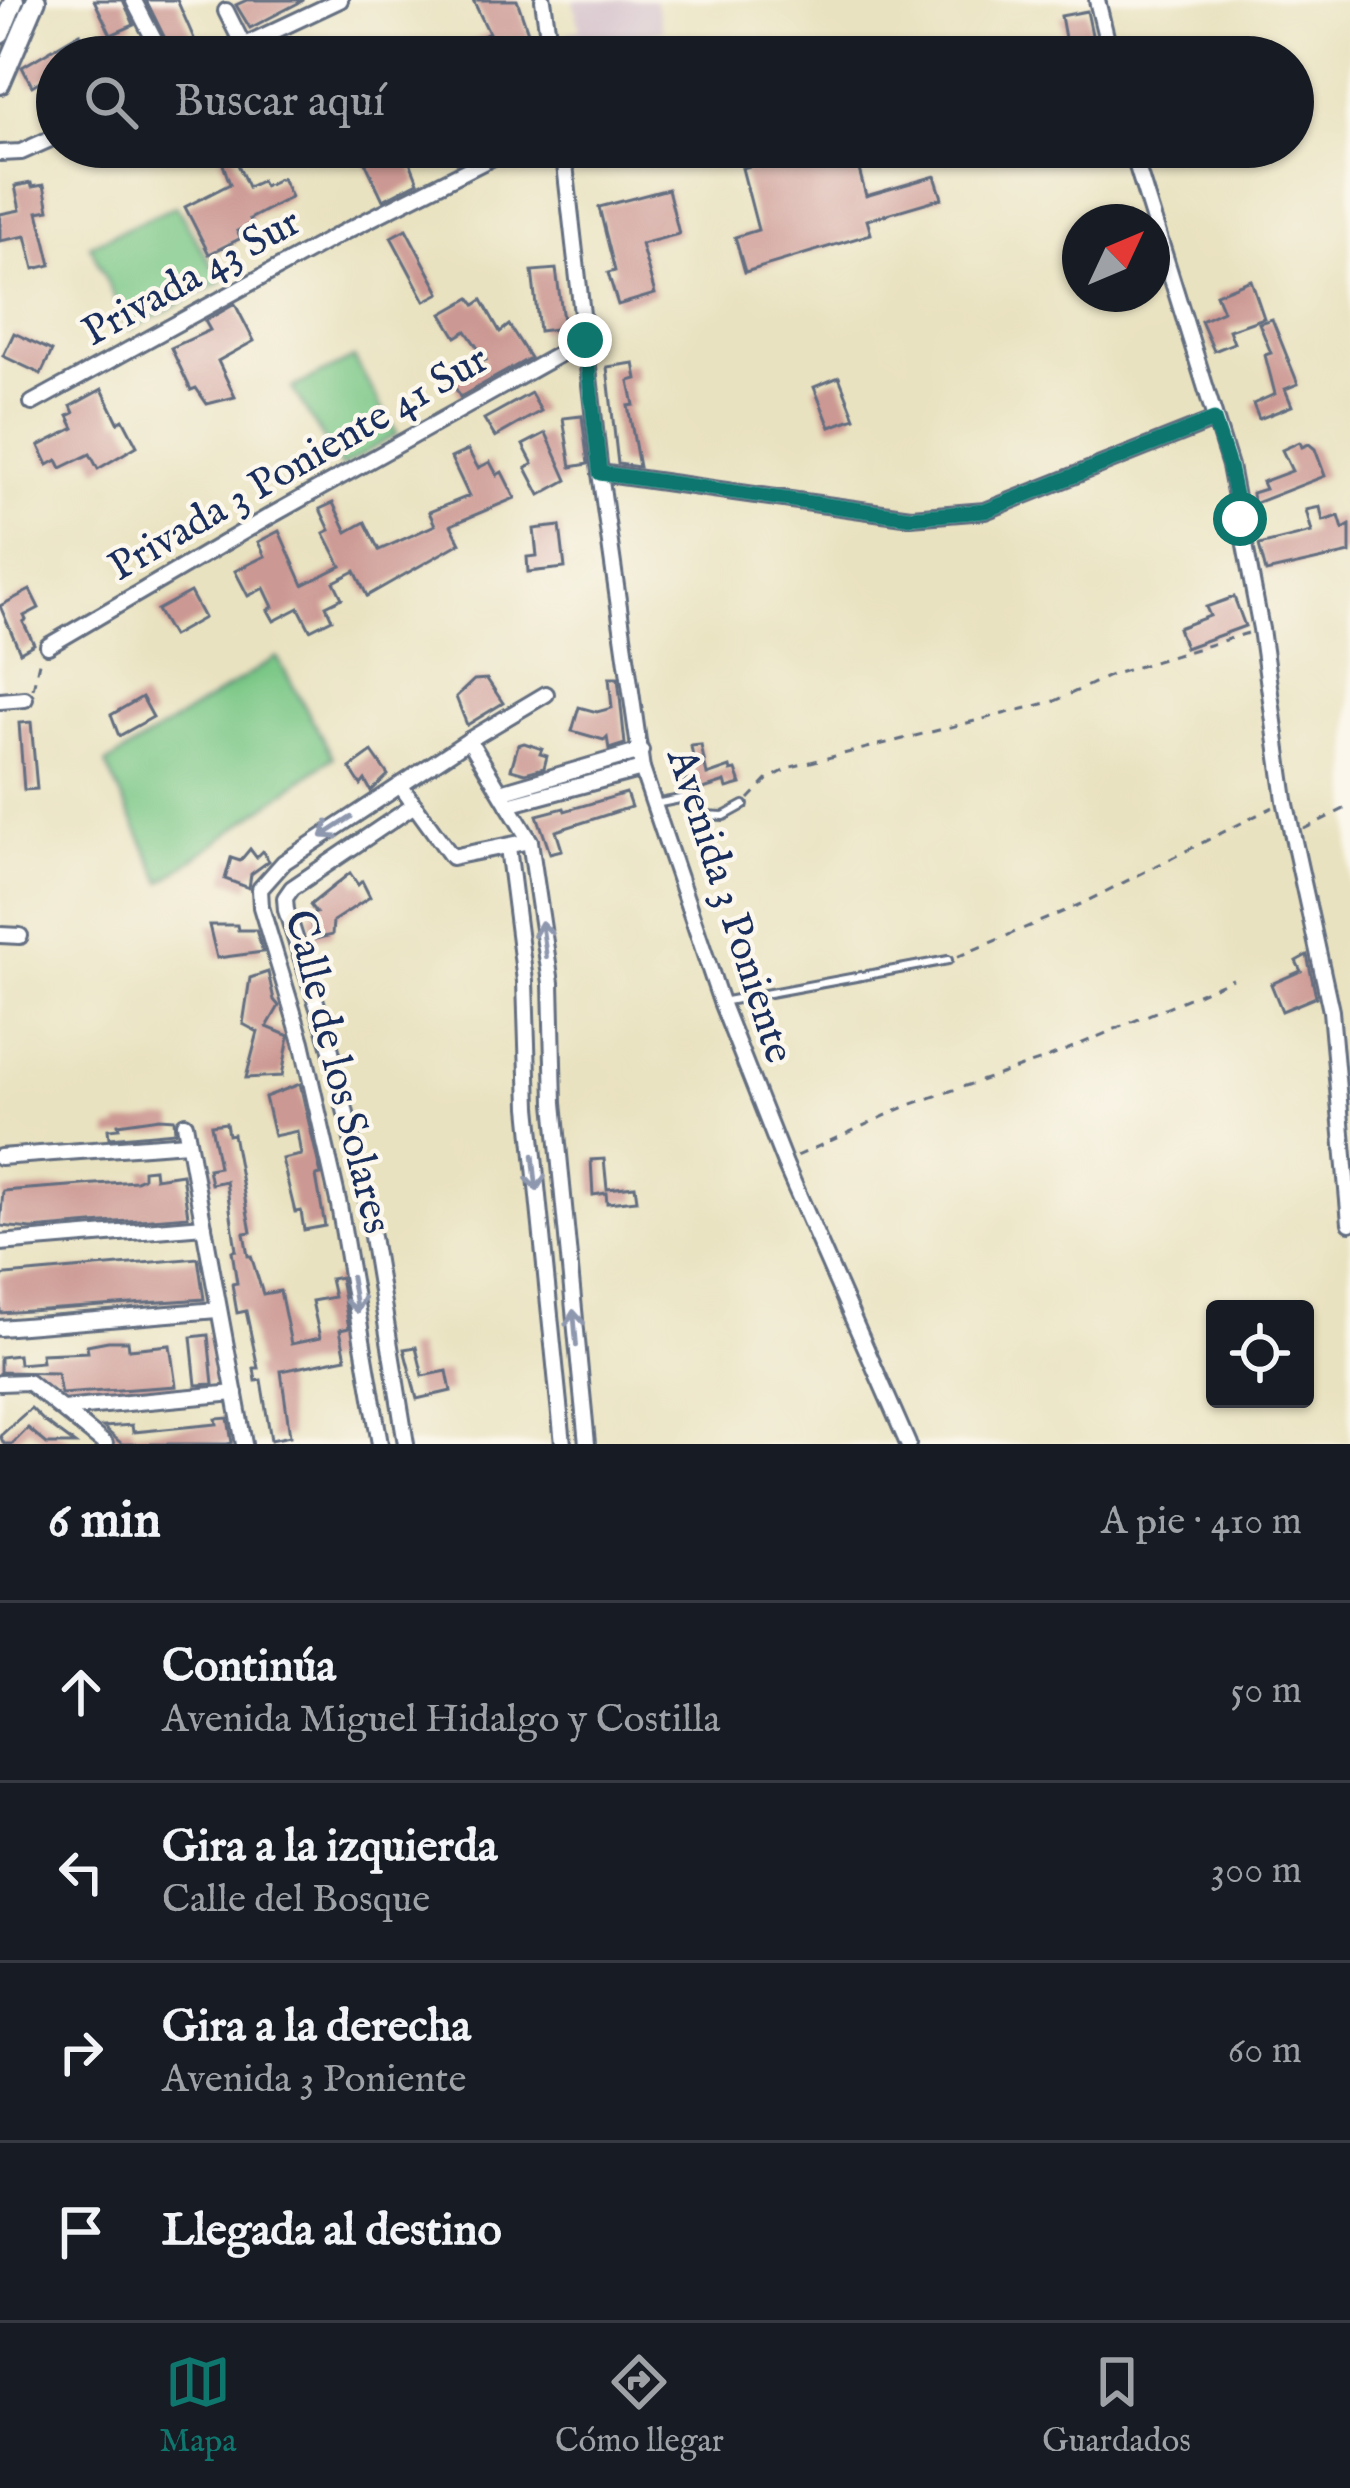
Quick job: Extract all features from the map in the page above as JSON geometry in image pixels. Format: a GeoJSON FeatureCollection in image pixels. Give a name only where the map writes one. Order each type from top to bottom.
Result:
{"type":"FeatureCollection","features":[{"type":"Feature","properties":{"kind":"main road"},"geometry":{"type":"LineString","coordinates":[[0,34],[14,0]]}},
{"type":"Feature","properties":{"kind":"main road"},"geometry":{"type":"LineString","coordinates":[[0,85],[36,0]]}},
{"type":"Feature","properties":{"kind":"street"},"geometry":{"type":"LineString","coordinates":[[262,36],[340,0]]}},
{"type":"Feature","properties":{"kind":"street"},"geometry":{"type":"LineString","coordinates":[[543,0],[548,36]]}},
{"type":"Feature","properties":{"kind":"street"},"geometry":{"type":"LineString","coordinates":[[1097,0],[1106,36]]}},
{"type":"Feature","properties":{"kind":"street"},"geometry":{"type":"LineString","coordinates":[[134,1],[152,36]]}},
{"type":"Feature","properties":{"kind":"street"},"geometry":{"type":"LineString","coordinates":[[226,11],[238,36]]}},
{"type":"Feature","properties":{"kind":"street"},"geometry":{"type":"LineString","coordinates":[[0,153],[36,145]]}},
{"type":"Feature","properties":{"kind":"street","name":"Privada 43 Sur"},"geometry":{"type":"LineString","coordinates":[[32,403],[472,168]]}},
{"type":"Feature","properties":{"kind":"street","name":"Avenida 3 Poniente"},"geometry":{"type":"LineString","coordinates":[[565,168],[600,473],[642,769],[721,1002],[785,1164],[908,1444]]}},
{"type":"Feature","properties":{"kind":"street"},"geometry":{"type":"LineString","coordinates":[[1138,168],[1229,466],[1262,629],[1285,800],[1330,1011],[1350,1223]]}},
{"type":"Feature","properties":{"kind":"street","name":"Privada 3 Poniente 41 Sur"},"geometry":{"type":"LineString","coordinates":[[48,646],[585,340]]}},
{"type":"Feature","properties":{"kind":"street"},"geometry":{"type":"LineString","coordinates":[[600,473],[911,517],[985,511],[1214,420]]}},
{"type":"Feature","properties":{"kind":"street","name":"Calle de los Solares"},"geometry":{"type":"LineString","coordinates":[[380,1444],[339,1205],[302,1042],[261,907],[260,889],[284,862],[546,694]]}},
{"type":"Feature","properties":{"kind":"street"},"geometry":{"type":"LineString","coordinates":[[0,701],[25,699]]}},
{"type":"Feature","properties":{"kind":"street"},"geometry":{"type":"LineString","coordinates":[[469,740],[530,841],[550,983],[554,1103],[586,1444]]}},
{"type":"Feature","properties":{"kind":"street"},"geometry":{"type":"LineString","coordinates":[[505,799],[641,751]]}},
{"type":"Feature","properties":{"kind":"street"},"geometry":{"type":"LineString","coordinates":[[505,799],[642,769]]}},
{"type":"Feature","properties":{"kind":"street"},"geometry":{"type":"LineString","coordinates":[[400,785],[452,857],[530,841]]}},
{"type":"Feature","properties":{"kind":"street","name":"Calle de los Solares"},"geometry":{"type":"LineString","coordinates":[[406,1444],[365,1194],[329,1042],[285,898],[292,888],[413,806]]}},
{"type":"Feature","properties":{"kind":"street"},"geometry":{"type":"LineString","coordinates":[[508,848],[525,981],[529,1107],[563,1444]]}},
{"type":"Feature","properties":{"kind":"street"},"geometry":{"type":"LineString","coordinates":[[0,935],[20,936]]}},
{"type":"Feature","properties":{"kind":"street"},"geometry":{"type":"LineString","coordinates":[[529,1107],[554,1103]]}},
{"type":"Feature","properties":{"kind":"street"},"geometry":{"type":"LineString","coordinates":[[184,1124],[244,1444]]}},
{"type":"Feature","properties":{"kind":"street"},"geometry":{"type":"LineString","coordinates":[[0,1157],[187,1143]]}},
{"type":"Feature","properties":{"kind":"street"},"geometry":{"type":"LineString","coordinates":[[339,1205],[365,1194]]}},
{"type":"Feature","properties":{"kind":"street"},"geometry":{"type":"LineString","coordinates":[[0,1243],[204,1226]]}},
{"type":"Feature","properties":{"kind":"street"},"geometry":{"type":"LineString","coordinates":[[0,1328],[218,1310]]}},
{"type":"Feature","properties":{"kind":"street"},"geometry":{"type":"LineString","coordinates":[[0,1382],[28,1382],[105,1444]]}},
{"type":"Feature","properties":{"kind":"street"},"geometry":{"type":"LineString","coordinates":[[63,1409],[235,1393]]}},
{"type":"Feature","properties":{"kind":"lane"},"geometry":{"type":"LineString","coordinates":[[653,805],[686,798],[703,814],[724,816],[744,805]]}},
{"type":"Feature","properties":{"kind":"lane"},"geometry":{"type":"LineString","coordinates":[[721,1002],[948,960]]}},
{"type":"Feature","properties":{"kind":"path"},"geometry":{"type":"LineString","coordinates":[[744,805],[767,780],[791,767],[1055,701],[1111,675],[1262,629]]}},
{"type":"Feature","properties":{"kind":"path"},"geometry":{"type":"LineString","coordinates":[[25,699],[33,691],[36,664],[48,646]]}},
{"type":"Feature","properties":{"kind":"path"},"geometry":{"type":"LineString","coordinates":[[948,960],[1081,904],[1285,800]]}},
{"type":"Feature","properties":{"kind":"path"},"geometry":{"type":"LineString","coordinates":[[1292,836],[1350,806]]}},
{"type":"Feature","properties":{"kind":"path"},"geometry":{"type":"LineString","coordinates":[[785,1164],[808,1148],[909,1105],[1045,1059],[1233,979]]}},
{"type":"Feature","properties":{"kind":"shaded area"},"geometry":{"type":"Polygon","coordinates":[[[573,0],[655,0],[663,30],[640,36],[569,36],[580,29],[573,0]]]}},
{"type":"Feature","properties":{"kind":"green space"},"geometry":{"type":"Polygon","coordinates":[[[176,206],[222,282],[129,330],[90,245],[176,206]]]}},
{"type":"Feature","properties":{"kind":"green space"},"geometry":{"type":"Polygon","coordinates":[[[354,358],[397,434],[341,467],[292,388],[354,358]]]}},
{"type":"Feature","properties":{"kind":"green space"},"geometry":{"type":"Polygon","coordinates":[[[277,657],[333,757],[162,882],[106,764],[277,657]]]}},
{"type":"Feature","properties":{"kind":"building"},"geometry":{"type":"Polygon","coordinates":[[[94,0],[123,0],[134,25],[111,35],[94,0]]]}},
{"type":"Feature","properties":{"kind":"building"},"geometry":{"type":"Polygon","coordinates":[[[146,0],[177,0],[193,36],[164,36],[146,0]]]}},
{"type":"Feature","properties":{"kind":"building"},"geometry":{"type":"Polygon","coordinates":[[[247,0],[304,0],[250,28],[236,5],[247,0]]]}},
{"type":"Feature","properties":{"kind":"building"},"geometry":{"type":"Polygon","coordinates":[[[473,0],[517,0],[529,36],[483,36],[489,33],[473,0]]]}},
{"type":"Feature","properties":{"kind":"building"},"geometry":{"type":"Polygon","coordinates":[[[1087,11],[1092,36],[1065,36],[1061,16],[1087,11]]]}},
{"type":"Feature","properties":{"kind":"building"},"geometry":{"type":"Polygon","coordinates":[[[36,59],[36,84],[32,86],[22,67],[36,59]]]}},
{"type":"Feature","properties":{"kind":"building"},"geometry":{"type":"Polygon","coordinates":[[[224,168],[240,168],[248,187],[282,178],[291,197],[250,219],[252,223],[237,231],[241,238],[209,254],[185,207],[230,184],[224,168]]]}},
{"type":"Feature","properties":{"kind":"building"},"geometry":{"type":"Polygon","coordinates":[[[368,168],[412,168],[418,182],[383,200],[368,168]]]}},
{"type":"Feature","properties":{"kind":"building"},"geometry":{"type":"Polygon","coordinates":[[[742,168],[859,168],[866,196],[935,176],[942,198],[867,220],[871,234],[745,272],[735,237],[758,230],[742,168]]]}},
{"type":"Feature","properties":{"kind":"building"},"geometry":{"type":"Polygon","coordinates":[[[31,183],[32,187],[44,185],[49,210],[38,212],[51,265],[34,269],[26,236],[0,241],[0,214],[20,210],[15,186],[31,183]]]}},
{"type":"Feature","properties":{"kind":"building"},"geometry":{"type":"Polygon","coordinates":[[[668,189],[679,234],[641,244],[655,294],[618,305],[608,273],[615,271],[599,207],[668,189]]]}},
{"type":"Feature","properties":{"kind":"building"},"geometry":{"type":"Polygon","coordinates":[[[406,229],[440,293],[425,301],[391,237],[406,229]]]}},
{"type":"Feature","properties":{"kind":"building"},"geometry":{"type":"Polygon","coordinates":[[[556,269],[564,328],[539,331],[532,271],[556,269]]]}},
{"type":"Feature","properties":{"kind":"building"},"geometry":{"type":"Polygon","coordinates":[[[1251,280],[1264,318],[1229,330],[1234,343],[1214,351],[1201,321],[1223,311],[1216,294],[1251,280]]]}},
{"type":"Feature","properties":{"kind":"building"},"geometry":{"type":"Polygon","coordinates":[[[470,298],[475,305],[482,300],[500,332],[509,325],[530,358],[460,397],[450,377],[486,360],[466,331],[456,337],[442,314],[470,298]]]}},
{"type":"Feature","properties":{"kind":"building"},"geometry":{"type":"Polygon","coordinates":[[[235,304],[254,341],[218,361],[235,397],[207,404],[196,388],[191,390],[171,348],[210,330],[205,321],[235,304]]]}},
{"type":"Feature","properties":{"kind":"building"},"geometry":{"type":"Polygon","coordinates":[[[1272,319],[1298,384],[1285,389],[1292,406],[1259,419],[1253,404],[1275,394],[1265,355],[1271,353],[1259,323],[1272,319]]]}},
{"type":"Feature","properties":{"kind":"building"},"geometry":{"type":"Polygon","coordinates":[[[14,333],[52,351],[41,374],[3,356],[14,333]]]}},
{"type":"Feature","properties":{"kind":"building"},"geometry":{"type":"Polygon","coordinates":[[[634,363],[637,379],[629,381],[634,405],[628,406],[639,467],[618,464],[607,367],[634,363]]]}},
{"type":"Feature","properties":{"kind":"building"},"geometry":{"type":"Polygon","coordinates":[[[839,377],[855,418],[830,427],[814,387],[839,377]]]}},
{"type":"Feature","properties":{"kind":"building"},"geometry":{"type":"Polygon","coordinates":[[[102,389],[118,422],[123,419],[137,446],[98,469],[90,454],[61,468],[57,460],[48,465],[39,446],[74,428],[68,416],[74,413],[71,406],[102,389]]]}},
{"type":"Feature","properties":{"kind":"building"},"geometry":{"type":"Polygon","coordinates":[[[531,393],[541,411],[495,437],[484,419],[531,393]]]}},
{"type":"Feature","properties":{"kind":"building"},"geometry":{"type":"Polygon","coordinates":[[[582,416],[588,464],[571,467],[563,418],[582,416]]]}},
{"type":"Feature","properties":{"kind":"building"},"geometry":{"type":"Polygon","coordinates":[[[546,433],[567,480],[540,495],[526,468],[533,464],[523,445],[546,433]]]}},
{"type":"Feature","properties":{"kind":"building"},"geometry":{"type":"Polygon","coordinates":[[[1300,442],[1302,447],[1309,444],[1315,449],[1325,476],[1253,504],[1252,493],[1265,489],[1262,482],[1292,471],[1282,450],[1300,442]]]}},
{"type":"Feature","properties":{"kind":"building"},"geometry":{"type":"Polygon","coordinates":[[[468,450],[478,468],[490,462],[497,475],[502,472],[515,498],[451,525],[460,543],[367,596],[355,571],[334,582],[342,598],[326,606],[332,619],[310,630],[299,608],[274,621],[264,588],[248,596],[235,571],[265,556],[258,542],[279,531],[303,585],[341,566],[324,533],[330,530],[320,509],[333,503],[347,532],[365,522],[379,550],[435,525],[429,512],[469,496],[451,458],[468,450]]]}},
{"type":"Feature","properties":{"kind":"building"},"geometry":{"type":"Polygon","coordinates":[[[1320,507],[1323,521],[1339,516],[1343,529],[1350,525],[1350,553],[1266,572],[1259,545],[1312,532],[1306,510],[1320,507]]]}},
{"type":"Feature","properties":{"kind":"building"},"geometry":{"type":"Polygon","coordinates":[[[560,526],[565,568],[528,572],[527,557],[537,556],[534,529],[560,526]]]}},
{"type":"Feature","properties":{"kind":"building"},"geometry":{"type":"Polygon","coordinates":[[[30,590],[39,608],[24,616],[23,622],[34,644],[20,652],[0,606],[30,590]]]}},
{"type":"Feature","properties":{"kind":"building"},"geometry":{"type":"Polygon","coordinates":[[[190,592],[204,618],[172,636],[157,610],[190,592]]]}},
{"type":"Feature","properties":{"kind":"building"},"geometry":{"type":"Polygon","coordinates":[[[1234,597],[1245,626],[1185,648],[1178,628],[1210,616],[1206,607],[1234,597]]]}},
{"type":"Feature","properties":{"kind":"building"},"geometry":{"type":"Polygon","coordinates":[[[609,678],[618,678],[625,744],[609,749],[607,737],[572,731],[579,707],[597,712],[612,708],[609,678]]]}},
{"type":"Feature","properties":{"kind":"building"},"geometry":{"type":"Polygon","coordinates":[[[487,679],[503,703],[467,725],[456,697],[474,680],[487,679]]]}},
{"type":"Feature","properties":{"kind":"building"},"geometry":{"type":"Polygon","coordinates":[[[142,697],[153,717],[119,736],[111,715],[142,697]]]}},
{"type":"Feature","properties":{"kind":"building"},"geometry":{"type":"Polygon","coordinates":[[[31,722],[37,789],[24,790],[19,723],[31,722]]]}},
{"type":"Feature","properties":{"kind":"building"},"geometry":{"type":"Polygon","coordinates":[[[518,745],[542,749],[540,754],[547,756],[544,768],[525,773],[511,769],[518,745]]]}},
{"type":"Feature","properties":{"kind":"building"},"geometry":{"type":"Polygon","coordinates":[[[701,745],[707,775],[730,767],[741,784],[727,788],[725,782],[679,792],[676,784],[686,781],[683,773],[695,769],[691,746],[701,745]]]}},
{"type":"Feature","properties":{"kind":"building"},"geometry":{"type":"Polygon","coordinates":[[[372,752],[388,775],[371,791],[350,768],[372,752]]]}},
{"type":"Feature","properties":{"kind":"building"},"geometry":{"type":"Polygon","coordinates":[[[626,793],[631,807],[556,831],[562,850],[550,853],[537,815],[626,793]]]}},
{"type":"Feature","properties":{"kind":"building"},"geometry":{"type":"Polygon","coordinates":[[[250,849],[256,857],[262,851],[269,861],[251,874],[249,888],[225,879],[231,858],[240,861],[250,849]]]}},
{"type":"Feature","properties":{"kind":"building"},"geometry":{"type":"Polygon","coordinates":[[[350,873],[358,885],[362,881],[370,897],[333,921],[332,935],[315,939],[309,915],[316,913],[310,905],[350,873]]]}},
{"type":"Feature","properties":{"kind":"building"},"geometry":{"type":"Polygon","coordinates":[[[209,925],[256,930],[263,952],[217,958],[209,925]]]}},
{"type":"Feature","properties":{"kind":"building"},"geometry":{"type":"Polygon","coordinates":[[[1307,955],[1316,997],[1282,1011],[1271,984],[1301,971],[1296,961],[1307,955]]]}},
{"type":"Feature","properties":{"kind":"building"},"geometry":{"type":"Polygon","coordinates":[[[268,972],[279,1006],[267,1027],[289,1036],[282,1076],[246,1078],[258,1032],[243,1024],[250,978],[268,972]]]}},
{"type":"Feature","properties":{"kind":"building"},"geometry":{"type":"Polygon","coordinates":[[[300,1084],[321,1175],[316,1176],[325,1226],[304,1230],[282,1159],[301,1155],[297,1131],[274,1136],[265,1097],[300,1084]]]}},
{"type":"Feature","properties":{"kind":"building"},"geometry":{"type":"Polygon","coordinates":[[[174,1119],[175,1132],[109,1138],[108,1129],[119,1128],[118,1124],[174,1119]]]}},
{"type":"Feature","properties":{"kind":"building"},"geometry":{"type":"Polygon","coordinates":[[[226,1123],[228,1135],[233,1134],[251,1232],[244,1233],[248,1256],[263,1294],[280,1291],[291,1344],[320,1338],[312,1301],[334,1297],[330,1279],[340,1277],[349,1328],[340,1330],[346,1358],[281,1371],[290,1436],[271,1440],[246,1311],[237,1313],[232,1284],[237,1283],[232,1251],[236,1250],[226,1181],[211,1184],[208,1169],[219,1167],[211,1125],[226,1123]]]}},
{"type":"Feature","properties":{"kind":"building"},"geometry":{"type":"Polygon","coordinates":[[[604,1159],[607,1189],[635,1186],[637,1200],[607,1203],[606,1193],[593,1195],[591,1160],[604,1159]]]}},
{"type":"Feature","properties":{"kind":"building"},"geometry":{"type":"Polygon","coordinates":[[[154,1169],[155,1178],[182,1174],[188,1216],[32,1229],[0,1226],[3,1191],[136,1181],[143,1178],[143,1170],[154,1169]]]}},
{"type":"Feature","properties":{"kind":"building"},"geometry":{"type":"Polygon","coordinates":[[[198,1258],[204,1299],[0,1313],[0,1277],[6,1275],[198,1258]]]}},
{"type":"Feature","properties":{"kind":"building"},"geometry":{"type":"Polygon","coordinates":[[[208,1335],[213,1384],[196,1385],[191,1337],[208,1335]]]}},
{"type":"Feature","properties":{"kind":"building"},"geometry":{"type":"Polygon","coordinates":[[[128,1341],[129,1349],[170,1345],[176,1386],[61,1394],[57,1373],[0,1372],[0,1357],[18,1355],[19,1364],[42,1362],[41,1354],[88,1352],[87,1345],[128,1341]]]}},
{"type":"Feature","properties":{"kind":"building"},"geometry":{"type":"Polygon","coordinates":[[[416,1347],[423,1376],[447,1371],[451,1391],[417,1399],[404,1349],[416,1347]]]}},
{"type":"Feature","properties":{"kind":"building"},"geometry":{"type":"Polygon","coordinates":[[[31,1408],[75,1444],[47,1444],[28,1428],[12,1444],[4,1444],[0,1436],[31,1408]]]}},
{"type":"Feature","properties":{"kind":"building"},"geometry":{"type":"Polygon","coordinates":[[[228,1418],[232,1443],[227,1444],[122,1444],[103,1427],[132,1425],[133,1432],[217,1424],[216,1419],[228,1418]]]}},
{"type":"Feature","properties":{"kind":"route"},"geometry":{"type":"LineString","coordinates":[[585,340],[600,473],[911,517],[985,511],[1214,420],[1240,519]]}}]}
